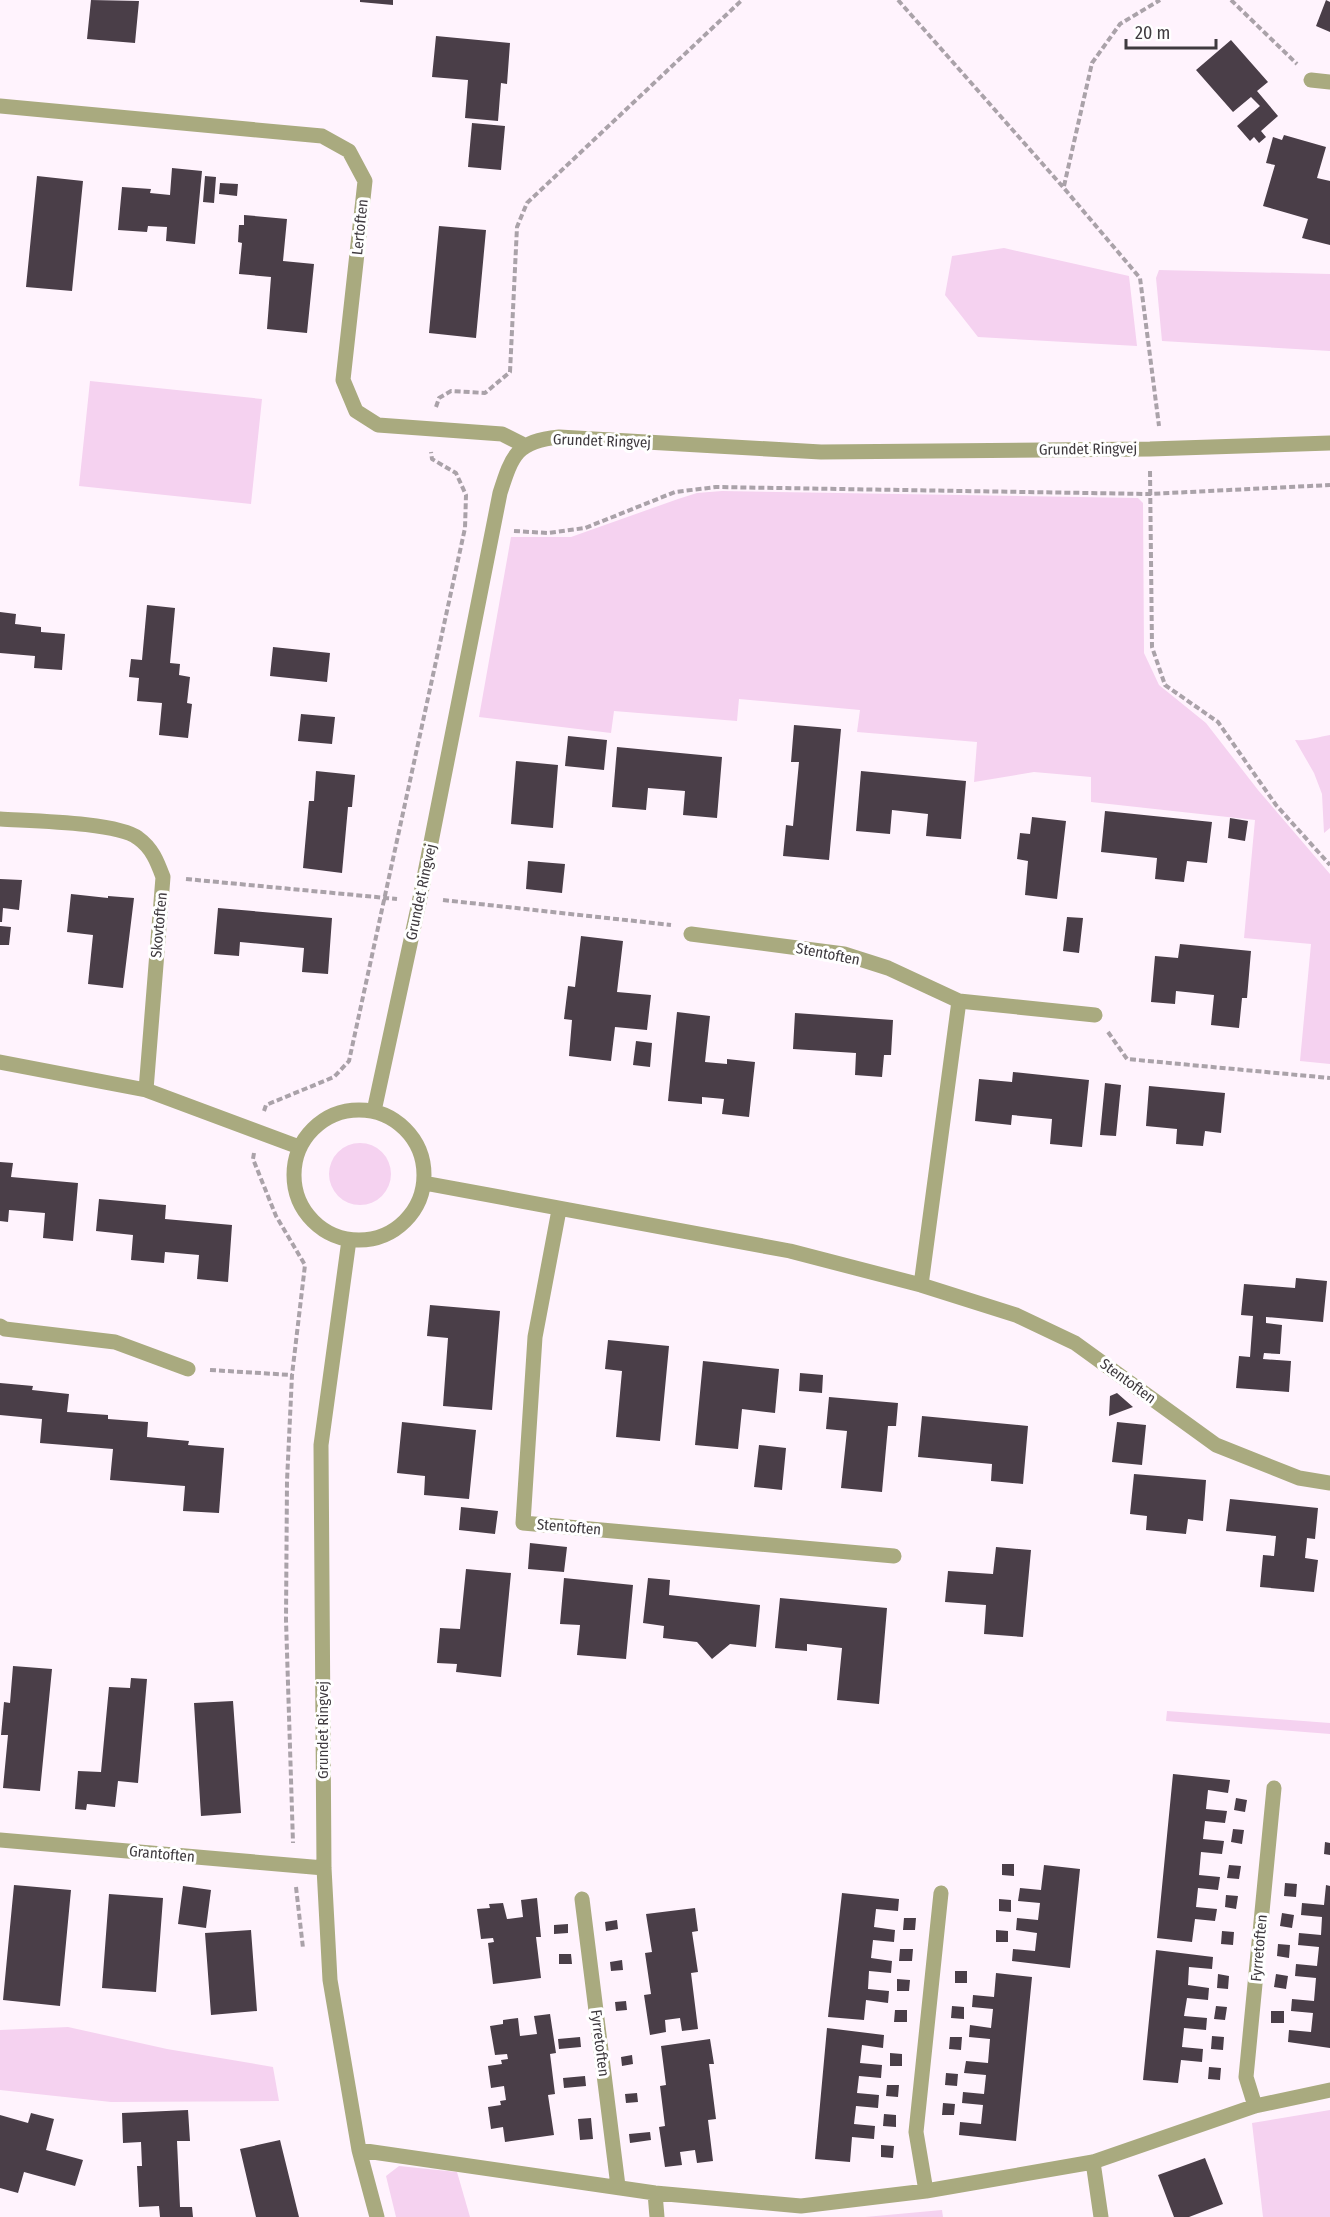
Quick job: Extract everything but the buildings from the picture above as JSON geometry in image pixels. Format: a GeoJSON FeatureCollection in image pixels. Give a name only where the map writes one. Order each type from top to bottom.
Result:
{"type":"FeatureCollection","features":[{"type":"Feature","properties":{"kind":"street"},"geometry":{"type":"LineString","coordinates":[[1311,80],[1330,82]]}},
{"type":"Feature","properties":{"kind":"street","name":"Lertoften"},"geometry":{"type":"LineString","coordinates":[[0,106],[322,136],[349,151],[365,181],[344,380],[356,411],[378,425],[502,434],[524,445]]}},
{"type":"Feature","properties":{"kind":"street","name":"Grundet Ringvej"},"geometry":{"type":"LineString","coordinates":[[374,1111],[420,898],[500,493],[509,465],[524,445],[542,439],[559,437],[821,452],[1150,449],[1330,443]]}},
{"type":"Feature","properties":{"kind":"street","name":"Skovtoften"},"geometry":{"type":"LineString","coordinates":[[0,819],[115,828],[137,837],[155,854],[163,877],[146,1090]]}},
{"type":"Feature","properties":{"kind":"street","name":"Stentoften"},"geometry":{"type":"LineString","coordinates":[[691,934],[844,954],[888,968],[959,1001],[1095,1015]]}},
{"type":"Feature","properties":{"kind":"street"},"geometry":{"type":"LineString","coordinates":[[921,1285],[959,1001]]}},
{"type":"Feature","properties":{"kind":"street"},"geometry":{"type":"LineString","coordinates":[[0,1062],[146,1090],[299,1147]]}},
{"type":"Feature","properties":{"kind":"street"},"geometry":{"type":"LineString","coordinates":[[351,1110],[374,1111],[400,1124],[412,1138],[422,1161],[424,1183],[418,1202],[409,1216],[393,1231],[367,1239],[349,1240],[321,1228],[300,1204],[293,1179],[299,1147],[313,1127],[334,1114],[351,1110]]}},
{"type":"Feature","properties":{"kind":"street","name":"Stentoften"},"geometry":{"type":"LineString","coordinates":[[424,1183],[790,1251],[921,1285],[1016,1315],[1076,1343],[1216,1445],[1299,1478],[1330,1483]]}},
{"type":"Feature","properties":{"kind":"street","name":"Stentoften"},"geometry":{"type":"LineString","coordinates":[[559,1209],[535,1337],[523,1523],[894,1556]]}},
{"type":"Feature","properties":{"kind":"street","name":"Grundet Ringvej"},"geometry":{"type":"LineString","coordinates":[[349,1240],[321,1445],[324,1868],[330,1980],[359,2150],[377,2217]]}},
{"type":"Feature","properties":{"kind":"street"},"geometry":{"type":"LineString","coordinates":[[0,1326],[5,1329],[115,1342],[188,1369]]}},
{"type":"Feature","properties":{"kind":"street","name":"Fyrretoften"},"geometry":{"type":"LineString","coordinates":[[1255,2106],[1246,2077],[1274,1788]]}},
{"type":"Feature","properties":{"kind":"street","name":"Grantoften"},"geometry":{"type":"LineString","coordinates":[[0,1840],[324,1868]]}},
{"type":"Feature","properties":{"kind":"street"},"geometry":{"type":"LineString","coordinates":[[926,2190],[916,2132],[941,1893]]}},
{"type":"Feature","properties":{"kind":"street","name":"Fyrretoften"},"geometry":{"type":"LineString","coordinates":[[582,1899],[618,2186]]}},
{"type":"Feature","properties":{"kind":"street"},"geometry":{"type":"LineString","coordinates":[[359,2150],[655,2193],[801,2206],[926,2190],[1093,2162],[1255,2106],[1330,2090]]}},
{"type":"Feature","properties":{"kind":"street"},"geometry":{"type":"LineString","coordinates":[[1093,2162],[1101,2217]]}},
{"type":"Feature","properties":{"kind":"street"},"geometry":{"type":"LineString","coordinates":[[655,2193],[657,2217]]}},
{"type":"Feature","properties":{"kind":"path"},"geometry":{"type":"LineString","coordinates":[[742,0],[527,203],[517,227],[510,372],[485,393],[451,391],[439,398],[428,430],[432,459],[456,473],[466,495],[465,528],[548,533],[585,528],[675,492],[716,487],[1149,494],[1330,485]]}},
{"type":"Feature","properties":{"kind":"path"},"geometry":{"type":"LineString","coordinates":[[1064,187],[1092,63],[1120,24],[1160,0]]}},
{"type":"Feature","properties":{"kind":"path"},"geometry":{"type":"LineString","coordinates":[[1231,0],[1285,51],[1311,80]]}},
{"type":"Feature","properties":{"kind":"path"},"geometry":{"type":"LineString","coordinates":[[1095,1015],[1127,1059],[1330,1078]]}},
{"type":"Feature","properties":{"kind":"path"},"geometry":{"type":"LineString","coordinates":[[188,1369],[292,1376]]}},
{"type":"Feature","properties":{"kind":"shaded area"},"geometry":{"type":"Polygon","coordinates":[[[1004,248],[1129,276],[1137,346],[978,337],[945,295],[952,256],[1004,248]]]}},
{"type":"Feature","properties":{"kind":"shaded area"},"geometry":{"type":"Polygon","coordinates":[[[1159,270],[1330,274],[1330,351],[1162,341],[1156,278],[1159,270]]]}},
{"type":"Feature","properties":{"kind":"shaded area"},"geometry":{"type":"Polygon","coordinates":[[[90,381],[262,399],[251,504],[79,486],[90,381]]]}},
{"type":"Feature","properties":{"kind":"shaded area"},"geometry":{"type":"Polygon","coordinates":[[[722,491],[1138,498],[1143,503],[1144,653],[1159,685],[1206,723],[1258,790],[1330,874],[1330,1064],[1300,1061],[1311,944],[1244,938],[1255,820],[1091,802],[1091,777],[1034,772],[974,782],[977,742],[857,732],[860,710],[739,699],[737,721],[614,711],[611,733],[479,717],[511,537],[571,537],[697,493],[722,491]]]}},
{"type":"Feature","properties":{"kind":"shaded area"},"geometry":{"type":"Polygon","coordinates":[[[1330,735],[1330,828],[1324,833],[1322,794],[1314,773],[1295,740],[1330,735]]]}},
{"type":"Feature","properties":{"kind":"shaded area"},"geometry":{"type":"Polygon","coordinates":[[[354,1143],[366,1143],[382,1152],[389,1162],[391,1174],[389,1186],[382,1196],[366,1205],[354,1205],[343,1200],[334,1191],[329,1180],[329,1168],[334,1157],[343,1148],[354,1143]]]}},
{"type":"Feature","properties":{"kind":"shaded area"},"geometry":{"type":"Polygon","coordinates":[[[1167,1711],[1330,1723],[1330,1734],[1166,1721],[1167,1711]]]}},
{"type":"Feature","properties":{"kind":"shaded area"},"geometry":{"type":"Polygon","coordinates":[[[68,2027],[167,2049],[273,2067],[279,2101],[111,2102],[0,2090],[0,2030],[68,2027]]]}},
{"type":"Feature","properties":{"kind":"shaded area"},"geometry":{"type":"Polygon","coordinates":[[[1330,2110],[1330,2217],[1263,2217],[1252,2123],[1330,2110]]]}},
{"type":"Feature","properties":{"kind":"shaded area"},"geometry":{"type":"Polygon","coordinates":[[[399,2166],[457,2172],[470,2217],[396,2217],[386,2176],[399,2166]]]}},
{"type":"Feature","properties":{"kind":"shaded area"},"geometry":{"type":"Polygon","coordinates":[[[942,2210],[943,2217],[865,2217],[942,2210]]]}}]}
